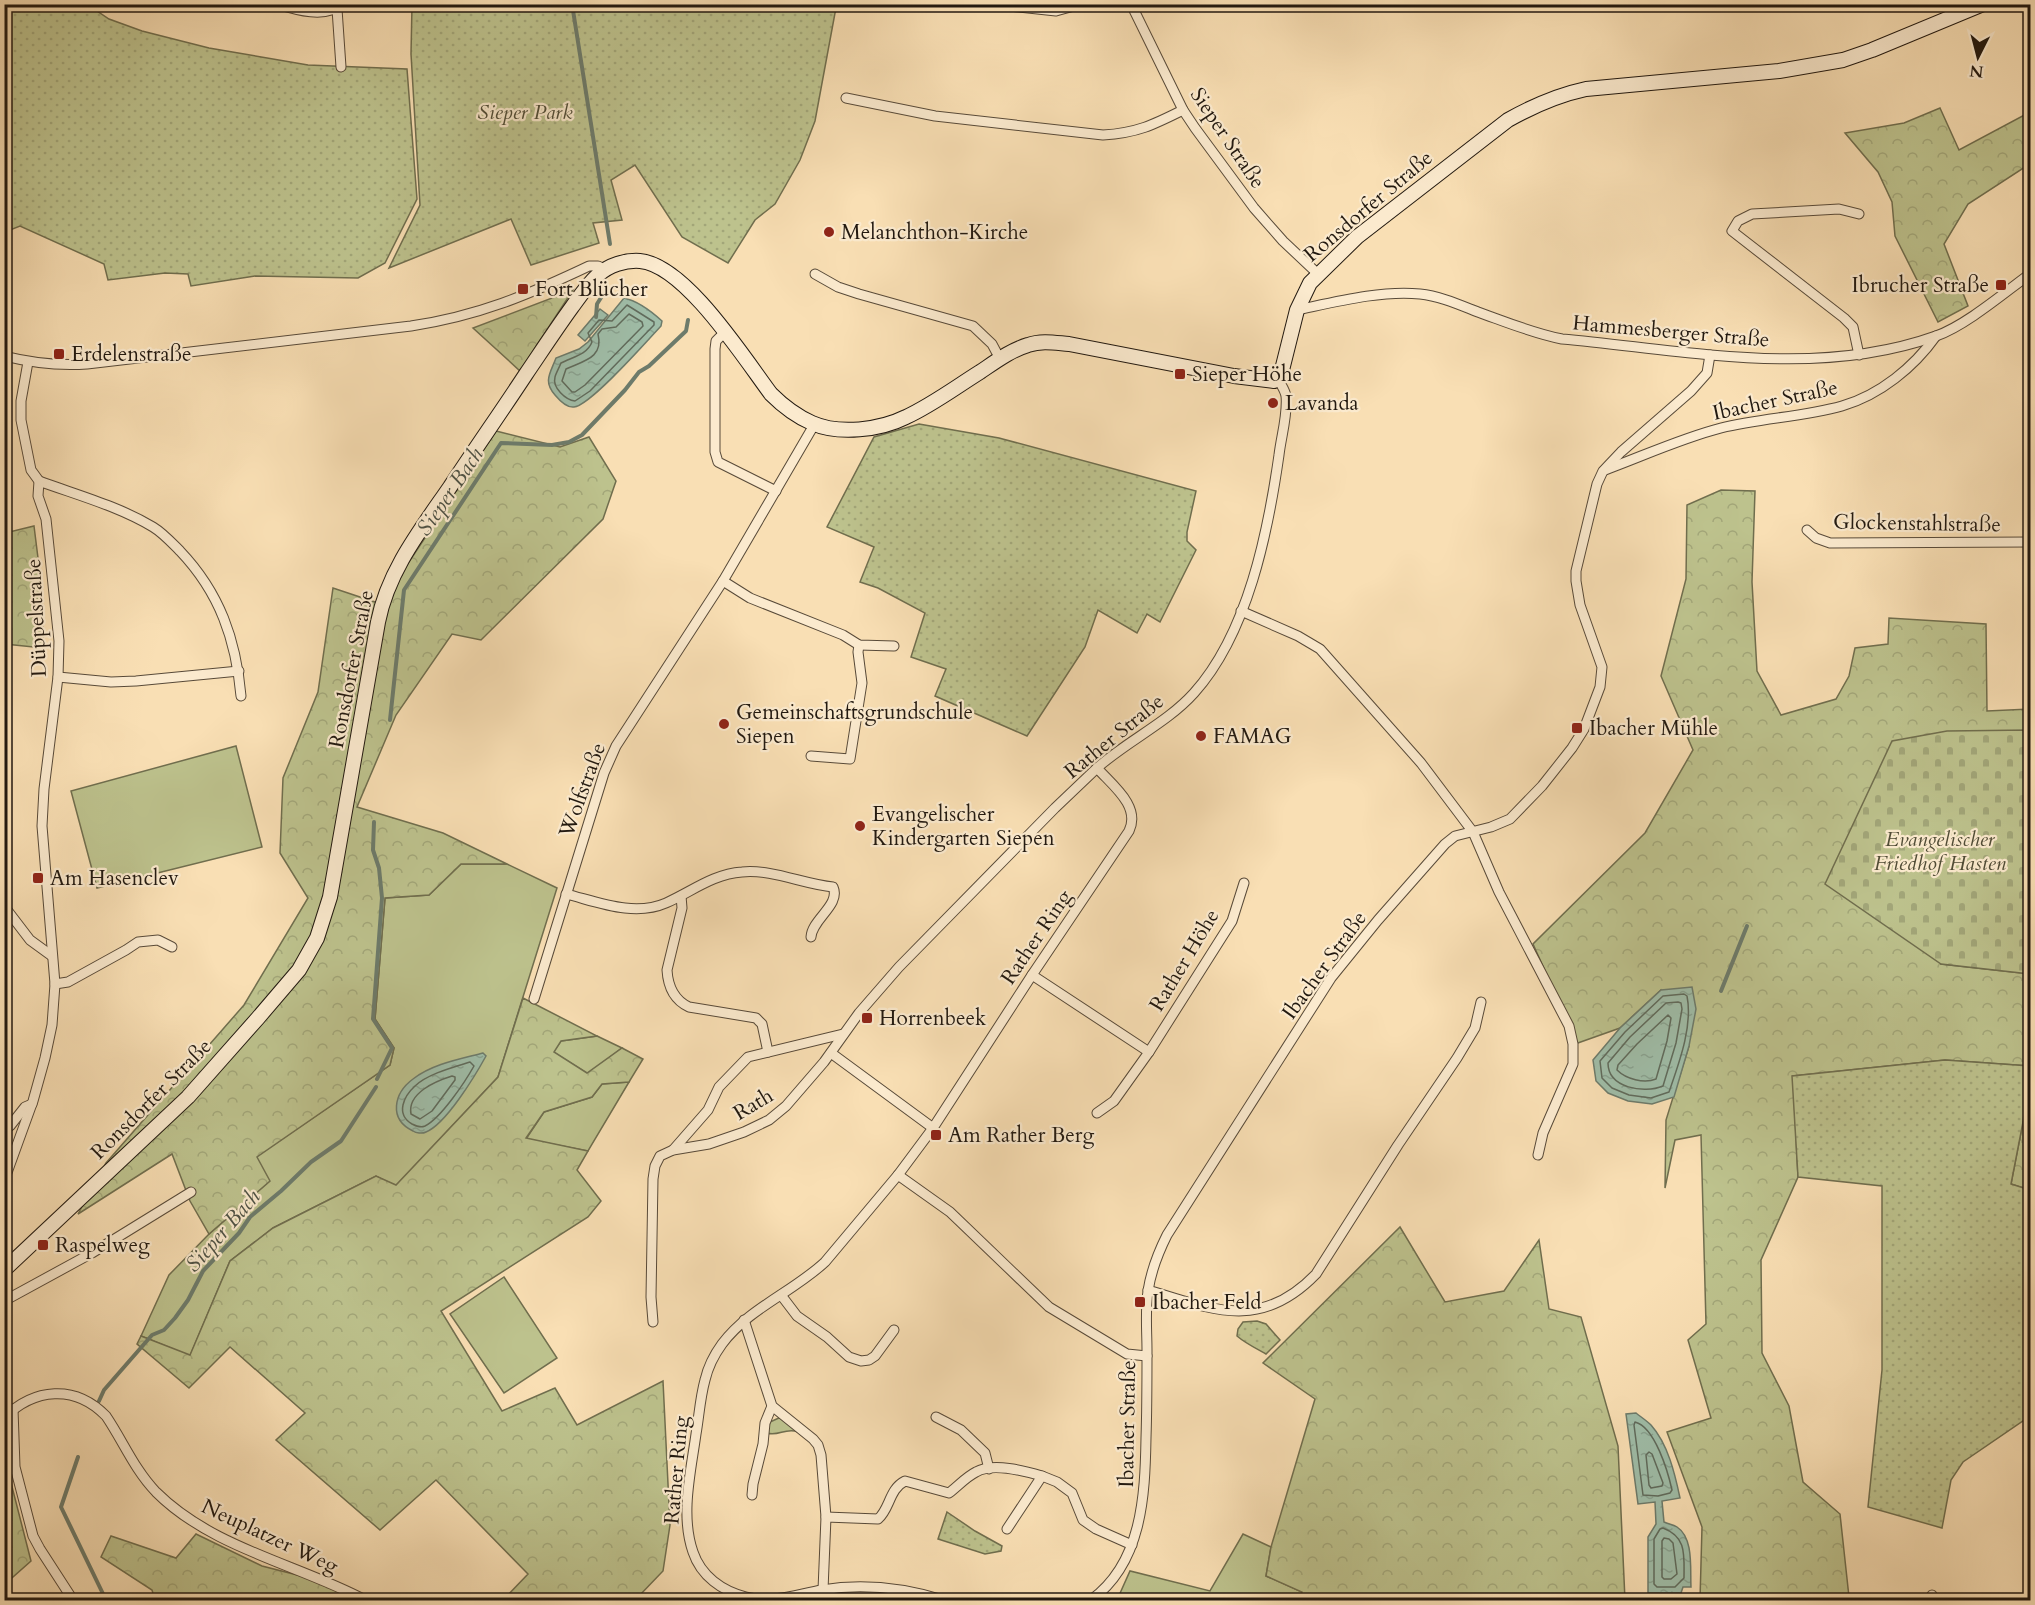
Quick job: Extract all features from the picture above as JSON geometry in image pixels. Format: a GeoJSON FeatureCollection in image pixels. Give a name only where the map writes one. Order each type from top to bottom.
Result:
{"type":"FeatureCollection","features":[{"type":"Feature","properties":{"kind":"main road","name":"Ronsdorfer Straße"},"geometry":{"type":"LineString","coordinates":[[1278,380],[1297,310],[1304,292],[1318,274],[1357,237],[1508,120],[1534,106],[1569,92],[1586,89],[1779,70],[1842,60],[1983,4]]}},
{"type":"Feature","properties":{"kind":"main road"},"geometry":{"type":"LineString","coordinates":[[605,269],[630,261],[648,263],[658,266],[689,289],[771,394],[799,417],[814,425],[856,429],[898,420],[929,404],[1000,359],[1028,345],[1051,342],[1234,376],[1278,380]]}},
{"type":"Feature","properties":{"kind":"main road","name":"Ronsdorfer Straße"},"geometry":{"type":"LineString","coordinates":[[4,1270],[188,1097],[281,992],[308,954],[317,938],[330,897],[382,603],[394,573],[431,514],[564,319],[588,285],[605,269]]}},
{"type":"Feature","properties":{"kind":"street"},"geometry":{"type":"LineString","coordinates":[[277,4],[292,9],[319,12],[339,7],[340,67]]}},
{"type":"Feature","properties":{"kind":"street"},"geometry":{"type":"LineString","coordinates":[[992,4],[1056,11],[1081,4]]}},
{"type":"Feature","properties":{"kind":"street","name":"Sieper Straße"},"geometry":{"type":"LineString","coordinates":[[1131,4],[1183,110],[1254,208],[1283,241],[1318,274]]}},
{"type":"Feature","properties":{"kind":"street"},"geometry":{"type":"LineString","coordinates":[[846,98],[935,116],[1103,135],[1124,134],[1143,129],[1183,110]]}},
{"type":"Feature","properties":{"kind":"street"},"geometry":{"type":"LineString","coordinates":[[1858,355],[1852,327],[1844,318],[1732,231],[1738,220],[1752,214],[1839,209],[1859,214]]}},
{"type":"Feature","properties":{"kind":"street"},"geometry":{"type":"LineString","coordinates":[[4,356],[55,365],[87,364],[440,322],[504,304],[589,266],[605,269]]}},
{"type":"Feature","properties":{"kind":"street"},"geometry":{"type":"LineString","coordinates":[[815,274],[838,287],[859,294],[973,326],[992,344],[1000,359]]}},
{"type":"Feature","properties":{"kind":"street","name":"Hammesberger Straße"},"geometry":{"type":"LineString","coordinates":[[1297,310],[1341,299],[1421,294],[1456,303],[1533,333],[1562,339],[1750,359],[1858,355],[1892,349],[1936,336],[1954,328],[2031,274]]}},
{"type":"Feature","properties":{"kind":"street"},"geometry":{"type":"LineString","coordinates":[[724,333],[716,341],[715,349],[715,452],[718,462],[776,491]]}},
{"type":"Feature","properties":{"kind":"street","name":"Ibacher Straße"},"geometry":{"type":"LineString","coordinates":[[1603,471],[1739,423],[1844,406],[1890,382],[1919,358],[1936,336]]}},
{"type":"Feature","properties":{"kind":"street","name":"Ibacher Straße"},"geometry":{"type":"LineString","coordinates":[[1132,1545],[1143,1507],[1148,1290],[1158,1252],[1331,978],[1378,920],[1445,844],[1455,836],[1510,819],[1542,786],[1572,748],[1590,716],[1600,687],[1602,667],[1580,605],[1576,581],[1576,571],[1594,494],[1603,471],[1621,452],[1691,392],[1707,373],[1710,355]]}},
{"type":"Feature","properties":{"kind":"street","name":"Düppelstraße"},"geometry":{"type":"LineString","coordinates":[[4,1181],[32,1104],[47,1047],[52,1025],[55,984],[42,826],[44,789],[58,677],[59,641],[46,519],[38,496],[39,481],[31,470],[21,420],[21,401],[28,362]]}},
{"type":"Feature","properties":{"kind":"street","name":"Rather Straße"},"geometry":{"type":"LineString","coordinates":[[831,1053],[843,1034],[885,983],[929,935],[1097,768],[1174,711],[1195,692],[1214,668],[1241,611],[1261,554],[1275,483],[1286,398],[1278,380]]}},
{"type":"Feature","properties":{"kind":"street","name":"Wolfstraße"},"geometry":{"type":"LineString","coordinates":[[534,999],[604,773],[616,746],[723,581],[814,425]]}},
{"type":"Feature","properties":{"kind":"street"},"geometry":{"type":"LineString","coordinates":[[39,481],[129,514],[156,528],[172,543],[203,578],[216,600],[227,626],[239,671],[241,696]]}},
{"type":"Feature","properties":{"kind":"street","name":"Glockenstahlstraße"},"geometry":{"type":"LineString","coordinates":[[1807,530],[1816,538],[1830,543],[2031,542]]}},
{"type":"Feature","properties":{"kind":"street"},"geometry":{"type":"LineString","coordinates":[[723,581],[750,598],[843,635],[859,645],[894,646]]}},
{"type":"Feature","properties":{"kind":"street"},"geometry":{"type":"LineString","coordinates":[[1241,611],[1298,636],[1320,649],[1420,762],[1473,832],[1499,892],[1553,993],[1572,1037],[1573,1064],[1543,1133],[1538,1155]]}},
{"type":"Feature","properties":{"kind":"street"},"geometry":{"type":"LineString","coordinates":[[811,756],[850,759],[862,683],[859,645]]}},
{"type":"Feature","properties":{"kind":"street"},"geometry":{"type":"LineString","coordinates":[[58,677],[120,682],[239,671]]}},
{"type":"Feature","properties":{"kind":"street","name":"Rather Ring"},"geometry":{"type":"LineString","coordinates":[[943,1600],[895,1588],[848,1588],[768,1599],[748,1598],[731,1593],[717,1585],[705,1573],[693,1552],[689,1536],[688,1503],[704,1382],[717,1352],[744,1320],[813,1273],[825,1262],[898,1175],[933,1128],[1131,825],[1130,808],[1097,768]]}},
{"type":"Feature","properties":{"kind":"street"},"geometry":{"type":"LineString","coordinates":[[567,894],[609,906],[636,909],[655,907],[718,877],[740,872],[773,875],[833,887],[835,892],[833,900],[811,929],[811,937]]}},
{"type":"Feature","properties":{"kind":"street","name":"Rather Höhe"},"geometry":{"type":"LineString","coordinates":[[1097,1113],[1114,1101],[1149,1052],[1232,921],[1244,883]]}},
{"type":"Feature","properties":{"kind":"street","name":"Rath"},"geometry":{"type":"LineString","coordinates":[[681,896],[682,908],[667,970],[674,994],[680,1002],[689,1007],[749,1015],[756,1018],[762,1024],[768,1052]]}},
{"type":"Feature","properties":{"kind":"street"},"geometry":{"type":"LineString","coordinates":[[4,906],[30,940],[52,956]]}},
{"type":"Feature","properties":{"kind":"street"},"geometry":{"type":"LineString","coordinates":[[55,984],[68,982],[138,942],[158,940],[172,947]]}},
{"type":"Feature","properties":{"kind":"street"},"geometry":{"type":"LineString","coordinates":[[1032,975],[1149,1052]]}},
{"type":"Feature","properties":{"kind":"street"},"geometry":{"type":"LineString","coordinates":[[1148,1290],[1207,1308],[1245,1312],[1279,1302],[1306,1284],[1316,1274],[1398,1145],[1457,1058],[1475,1028],[1481,1002]]}},
{"type":"Feature","properties":{"kind":"street","name":"Rath"},"geometry":{"type":"LineString","coordinates":[[673,1150],[708,1110],[719,1087],[748,1057],[843,1034]]}},
{"type":"Feature","properties":{"kind":"street"},"geometry":{"type":"LineString","coordinates":[[831,1053],[933,1128]]}},
{"type":"Feature","properties":{"kind":"street","name":"Rath"},"geometry":{"type":"LineString","coordinates":[[653,1322],[651,1298],[653,1179],[655,1166],[660,1156],[673,1150],[709,1144],[744,1132],[769,1120],[792,1100],[831,1053]]}},
{"type":"Feature","properties":{"kind":"street"},"geometry":{"type":"LineString","coordinates":[[4,1126],[10,1126],[25,1107],[32,1104]]}},
{"type":"Feature","properties":{"kind":"street"},"geometry":{"type":"LineString","coordinates":[[898,1175],[950,1212],[1049,1307],[1127,1354],[1147,1356]]}},
{"type":"Feature","properties":{"kind":"street"},"geometry":{"type":"LineString","coordinates":[[4,1301],[92,1253],[191,1192]]}},
{"type":"Feature","properties":{"kind":"street"},"geometry":{"type":"LineString","coordinates":[[781,1295],[797,1316],[827,1337],[849,1357],[861,1361],[869,1360],[874,1356],[894,1330]]}},
{"type":"Feature","properties":{"kind":"street"},"geometry":{"type":"LineString","coordinates":[[744,1320],[772,1406],[818,1445],[821,1455],[826,1517],[823,1590]]}},
{"type":"Feature","properties":{"kind":"street","name":"Neuplatzer Weg"},"geometry":{"type":"LineString","coordinates":[[4,1418],[35,1396],[50,1394],[73,1396],[91,1403],[106,1416],[147,1482],[168,1503],[200,1526],[365,1600]]}},
{"type":"Feature","properties":{"kind":"street"},"geometry":{"type":"LineString","coordinates":[[752,1495],[765,1423],[772,1406]]}},
{"type":"Feature","properties":{"kind":"street"},"geometry":{"type":"LineString","coordinates":[[13,1410],[15,1467],[33,1536],[73,1600]]}},
{"type":"Feature","properties":{"kind":"street"},"geometry":{"type":"LineString","coordinates":[[936,1418],[961,1430],[986,1453],[989,1468]]}},
{"type":"Feature","properties":{"kind":"street"},"geometry":{"type":"LineString","coordinates":[[826,1517],[878,1519],[884,1515],[893,1492],[899,1484],[905,1481],[949,1493],[977,1471],[989,1468],[1017,1469],[1042,1476],[1057,1482],[1072,1493],[1083,1520],[1096,1529],[1132,1545],[1120,1570],[1103,1591],[1091,1600]]}},
{"type":"Feature","properties":{"kind":"street"},"geometry":{"type":"LineString","coordinates":[[1007,1529],[1042,1476]]}},
{"type":"Feature","properties":{"kind":"green space","name":"Sieper Park"},"geometry":{"type":"Polygon","coordinates":[[[412,4],[839,5],[835,13],[815,121],[800,160],[775,204],[755,220],[728,263],[682,237],[635,165],[611,180],[622,220],[593,223],[599,243],[531,265],[511,219],[389,268],[420,205],[411,54],[412,4]]]}},
{"type":"Feature","properties":{"kind":"green space"},"geometry":{"type":"Polygon","coordinates":[[[5,5],[88,5],[109,19],[142,31],[209,48],[308,65],[407,69],[417,199],[385,263],[358,278],[255,276],[191,286],[188,274],[165,273],[108,280],[104,264],[20,226],[5,232],[5,5]]]}},
{"type":"Feature","properties":{"kind":"green space"},"geometry":{"type":"Polygon","coordinates":[[[1940,108],[1959,150],[2030,112],[2030,165],[1968,204],[1944,244],[1968,306],[1938,322],[1895,236],[1892,202],[1878,172],[1845,133],[1904,123],[1940,108]]]}},
{"type":"Feature","properties":{"kind":"green space"},"geometry":{"type":"Polygon","coordinates":[[[573,290],[520,371],[473,328],[573,290]]]}},
{"type":"Feature","properties":{"kind":"green space"},"geometry":{"type":"Polygon","coordinates":[[[919,424],[999,438],[1196,491],[1187,541],[1196,550],[1160,622],[1147,614],[1137,633],[1098,610],[1085,647],[1027,736],[935,696],[946,669],[911,657],[925,613],[878,588],[860,582],[874,547],[827,527],[874,437],[919,424]]]}},
{"type":"Feature","properties":{"kind":"green space"},"geometry":{"type":"Polygon","coordinates":[[[496,431],[560,447],[589,437],[616,481],[603,519],[481,640],[452,634],[396,715],[357,807],[443,833],[507,864],[461,864],[429,895],[385,898],[375,1019],[394,1048],[390,1065],[257,1157],[270,1181],[209,1234],[190,1201],[172,1154],[78,1214],[106,1163],[244,1005],[308,898],[280,853],[283,778],[318,692],[333,588],[381,604],[496,431]]]}},
{"type":"Feature","properties":{"kind":"green space"},"geometry":{"type":"Polygon","coordinates":[[[1721,490],[1755,491],[1752,582],[1757,671],[1781,715],[1836,699],[1849,676],[1855,648],[1888,644],[1889,618],[1986,624],[1987,711],[2030,709],[2030,730],[1941,964],[2030,974],[2030,1066],[1945,1060],[1793,1076],[1798,1177],[1761,1260],[1762,1353],[1789,1406],[1803,1482],[1840,1514],[1849,1597],[1846,1600],[1700,1600],[1702,1527],[1667,1432],[1711,1418],[1688,1340],[1706,1324],[1701,1135],[1675,1140],[1665,1188],[1666,1120],[1689,1046],[1661,990],[1620,1028],[1575,1044],[1564,1013],[1533,944],[1645,833],[1693,750],[1661,676],[1686,579],[1687,505],[1721,490]]]}},
{"type":"Feature","properties":{"kind":"green space"},"geometry":{"type":"Polygon","coordinates":[[[34,526],[42,590],[43,648],[5,644],[5,533],[34,526]]]}},
{"type":"Feature","properties":{"kind":"green space","name":"Evangelischer Friedhof Hasten"},"geometry":{"type":"Polygon","coordinates":[[[2030,730],[2030,974],[1941,964],[1825,884],[1892,741],[1947,731],[2030,730]]]}},
{"type":"Feature","properties":{"kind":"green space"},"geometry":{"type":"Polygon","coordinates":[[[236,746],[262,847],[97,888],[71,791],[236,746]]]}},
{"type":"Feature","properties":{"kind":"green space"},"geometry":{"type":"Polygon","coordinates":[[[461,864],[507,864],[557,888],[498,1077],[396,1186],[376,1176],[273,1228],[230,1261],[190,1356],[141,1336],[169,1275],[209,1234],[269,1181],[256,1157],[390,1065],[394,1048],[375,1019],[385,898],[429,895],[461,864]]]}},
{"type":"Feature","properties":{"kind":"green space"},"geometry":{"type":"Polygon","coordinates":[[[523,998],[597,1036],[561,1041],[554,1052],[587,1073],[622,1048],[643,1059],[629,1082],[602,1084],[592,1097],[544,1112],[526,1138],[588,1151],[577,1170],[601,1201],[588,1217],[441,1311],[502,1411],[555,1388],[577,1425],[663,1381],[670,1525],[663,1571],[639,1596],[643,1600],[503,1600],[528,1574],[436,1480],[380,1530],[276,1440],[305,1413],[230,1347],[189,1388],[137,1344],[141,1336],[190,1355],[230,1261],[273,1228],[376,1176],[396,1185],[498,1077],[523,998]]]}},
{"type":"Feature","properties":{"kind":"green space"},"geometry":{"type":"Polygon","coordinates":[[[597,1036],[622,1048],[588,1074],[553,1052],[561,1041],[597,1036]]]}},
{"type":"Feature","properties":{"kind":"green space"},"geometry":{"type":"Polygon","coordinates":[[[1945,1060],[2030,1066],[2023,1122],[2011,1184],[2030,1190],[2030,1416],[1963,1462],[1951,1480],[1942,1528],[1868,1507],[1882,1370],[1882,1186],[1798,1177],[1792,1076],[1945,1060]]]}},
{"type":"Feature","properties":{"kind":"green space"},"geometry":{"type":"Polygon","coordinates":[[[629,1082],[588,1151],[526,1139],[544,1112],[592,1097],[602,1084],[629,1082]]]}},
{"type":"Feature","properties":{"kind":"green space"},"geometry":{"type":"Polygon","coordinates":[[[2023,1122],[2030,1124],[2030,1190],[2011,1184],[2023,1122]]]}},
{"type":"Feature","properties":{"kind":"green space"},"geometry":{"type":"Polygon","coordinates":[[[1400,1227],[1445,1302],[1504,1291],[1539,1240],[1549,1309],[1581,1317],[1618,1446],[1625,1600],[1298,1600],[1302,1592],[1266,1576],[1271,1547],[1315,1399],[1263,1363],[1400,1227]]]}},
{"type":"Feature","properties":{"kind":"green space"},"geometry":{"type":"Polygon","coordinates":[[[504,1277],[557,1358],[504,1393],[450,1314],[504,1277]]]}},
{"type":"Feature","properties":{"kind":"green space"},"geometry":{"type":"Polygon","coordinates":[[[1257,1321],[1266,1324],[1280,1340],[1266,1354],[1237,1336],[1238,1329],[1243,1322],[1257,1321]]]}},
{"type":"Feature","properties":{"kind":"green space"},"geometry":{"type":"Polygon","coordinates":[[[781,1417],[798,1432],[767,1433],[770,1422],[781,1417]]]}},
{"type":"Feature","properties":{"kind":"green space"},"geometry":{"type":"Polygon","coordinates":[[[5,1471],[8,1471],[31,1561],[5,1584],[5,1471]]]}},
{"type":"Feature","properties":{"kind":"green space"},"geometry":{"type":"Polygon","coordinates":[[[947,1512],[1002,1546],[1001,1551],[985,1554],[938,1539],[947,1512]]]}},
{"type":"Feature","properties":{"kind":"green space"},"geometry":{"type":"Polygon","coordinates":[[[196,1534],[262,1566],[313,1579],[359,1600],[155,1600],[152,1590],[101,1557],[111,1536],[176,1558],[196,1534]]]}},
{"type":"Feature","properties":{"kind":"green space"},"geometry":{"type":"Polygon","coordinates":[[[1243,1534],[1271,1547],[1266,1576],[1302,1592],[1298,1600],[1117,1600],[1130,1571],[1210,1591],[1243,1534]]]}},
{"type":"Feature","properties":{"kind":"water"},"geometry":{"type":"Polygon","coordinates":[[[624,298],[649,310],[662,321],[661,326],[592,396],[574,407],[566,405],[549,386],[549,377],[556,358],[579,349],[588,342],[624,298]]]}},
{"type":"Feature","properties":{"kind":"water"},"geometry":{"type":"Polygon","coordinates":[[[600,309],[608,315],[585,341],[578,335],[600,309]]]}},
{"type":"Feature","properties":{"kind":"water"},"geometry":{"type":"Polygon","coordinates":[[[1692,987],[1696,1009],[1689,1046],[1674,1097],[1652,1104],[1628,1101],[1608,1093],[1596,1081],[1593,1060],[1620,1028],[1661,990],[1692,987]]]}},
{"type":"Feature","properties":{"kind":"water"},"geometry":{"type":"Polygon","coordinates":[[[483,1053],[486,1056],[475,1075],[442,1120],[423,1133],[414,1132],[405,1126],[400,1120],[396,1106],[401,1091],[413,1079],[437,1066],[483,1053]]]}},
{"type":"Feature","properties":{"kind":"water"},"geometry":{"type":"Polygon","coordinates":[[[1636,1413],[1651,1425],[1662,1441],[1676,1479],[1680,1498],[1662,1501],[1664,1522],[1676,1526],[1686,1538],[1689,1546],[1691,1587],[1683,1587],[1681,1593],[1648,1593],[1648,1537],[1656,1524],[1655,1502],[1638,1504],[1626,1414],[1636,1413]]]}},
{"type":"Feature","properties":{"kind":"waterway","name":"Sieper Bach"},"geometry":{"type":"LineString","coordinates":[[572,4],[610,244]]}},
{"type":"Feature","properties":{"kind":"waterway","name":"Sieper Bach"},"geometry":{"type":"LineString","coordinates":[[596,317],[597,304],[607,288]]}},
{"type":"Feature","properties":{"kind":"waterway","name":"Sieper Bach"},"geometry":{"type":"LineString","coordinates":[[390,720],[404,590],[501,443],[552,445],[569,442],[582,435],[639,372],[649,366],[686,331],[688,320]]}},
{"type":"Feature","properties":{"kind":"waterway","name":"Sieper Bach"},"geometry":{"type":"LineString","coordinates":[[374,822],[373,850],[379,868],[382,898],[373,1019],[392,1048],[377,1079]]}},
{"type":"Feature","properties":{"kind":"waterway"},"geometry":{"type":"LineString","coordinates":[[1721,991],[1747,926]]}},
{"type":"Feature","properties":{"kind":"waterway","name":"Sieper Bach"},"geometry":{"type":"LineString","coordinates":[[99,1401],[104,1390],[152,1335],[164,1330],[175,1318],[188,1300],[203,1271],[239,1233],[250,1217],[311,1162],[341,1141],[376,1087]]}},
{"type":"Feature","properties":{"kind":"waterway","name":"Sieper Bach"},"geometry":{"type":"LineString","coordinates":[[78,1457],[61,1507],[106,1600]]}},
{"type":"Feature","properties":{"kind":"place","name":"Melanchthon-Kirche"},"geometry":{"type":"Point","coordinates":[829,232]}},
{"type":"Feature","properties":{"kind":"place","name":"Ibrucher Straße"},"geometry":{"type":"Point","coordinates":[2001,285]}},
{"type":"Feature","properties":{"kind":"place","name":"Fort Blücher"},"geometry":{"type":"Point","coordinates":[523,289]}},
{"type":"Feature","properties":{"kind":"place","name":"Erdelenstraße"},"geometry":{"type":"Point","coordinates":[59,354]}},
{"type":"Feature","properties":{"kind":"place","name":"Sieper Höhe"},"geometry":{"type":"Point","coordinates":[1180,374]}},
{"type":"Feature","properties":{"kind":"place","name":"Lavanda"},"geometry":{"type":"Point","coordinates":[1273,403]}},
{"type":"Feature","properties":{"kind":"place","name":"Gemeinschaftsgrundschule Siepen"},"geometry":{"type":"Point","coordinates":[724,724]}},
{"type":"Feature","properties":{"kind":"place","name":"Ibacher Mühle"},"geometry":{"type":"Point","coordinates":[1577,728]}},
{"type":"Feature","properties":{"kind":"place","name":"FAMAG"},"geometry":{"type":"Point","coordinates":[1201,736]}},
{"type":"Feature","properties":{"kind":"place","name":"Evangelischer Kindergarten Siepen"},"geometry":{"type":"Point","coordinates":[860,826]}},
{"type":"Feature","properties":{"kind":"place","name":"Am Hasenclev"},"geometry":{"type":"Point","coordinates":[38,878]}},
{"type":"Feature","properties":{"kind":"place","name":"Horrenbeek"},"geometry":{"type":"Point","coordinates":[867,1018]}},
{"type":"Feature","properties":{"kind":"place","name":"Am Rather Berg"},"geometry":{"type":"Point","coordinates":[936,1135]}},
{"type":"Feature","properties":{"kind":"place","name":"Raspelweg"},"geometry":{"type":"Point","coordinates":[43,1245]}},
{"type":"Feature","properties":{"kind":"place","name":"Ibacher Feld"},"geometry":{"type":"Point","coordinates":[1140,1302]}}]}
